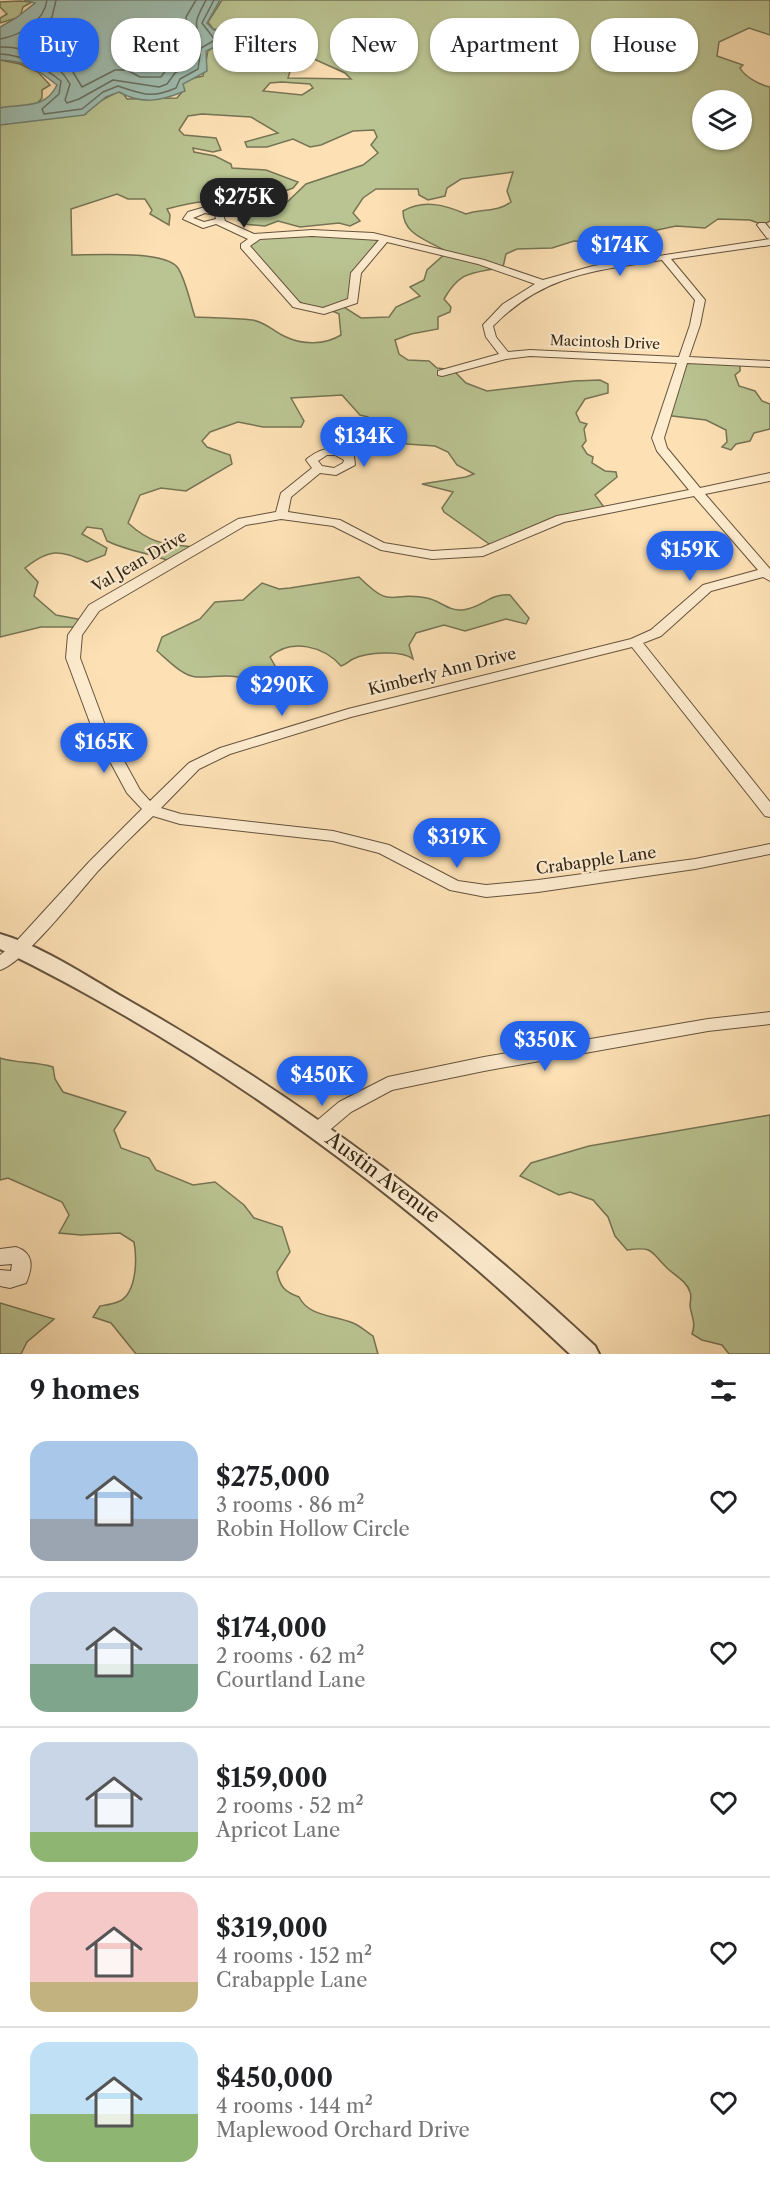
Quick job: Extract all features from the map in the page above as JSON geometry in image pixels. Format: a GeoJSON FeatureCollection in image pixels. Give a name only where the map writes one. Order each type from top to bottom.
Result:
{"type":"FeatureCollection","features":[{"type":"Feature","properties":{"kind":"street"},"geometry":{"type":"LineString","coordinates":[[218,222],[255,238],[312,233],[385,239],[494,265],[544,284]]}},
{"type":"Feature","properties":{"kind":"street"},"geometry":{"type":"LineString","coordinates":[[762,225],[770,236]]}},
{"type":"Feature","properties":{"kind":"street"},"geometry":{"type":"LineString","coordinates":[[255,238],[244,246],[297,304],[324,311],[353,301],[356,273],[385,239]]}},
{"type":"Feature","properties":{"kind":"street"},"geometry":{"type":"LineString","coordinates":[[505,356],[490,337],[488,325],[513,302],[544,284],[579,269],[770,242]]}},
{"type":"Feature","properties":{"kind":"street"},"geometry":{"type":"LineString","coordinates":[[664,257],[700,300],[695,325],[658,438],[662,448],[768,575]]}},
{"type":"Feature","properties":{"kind":"street","name":"Macintosh Drive"},"geometry":{"type":"LineString","coordinates":[[442,373],[505,356],[530,353],[770,364]]}},
{"type":"Feature","properties":{"kind":"street"},"geometry":{"type":"LineString","coordinates":[[281,515],[285,496],[318,470]]}},
{"type":"Feature","properties":{"kind":"street","name":"Val Jean Drive"},"geometry":{"type":"LineString","coordinates":[[151,810],[134,793],[93,714],[73,658],[75,635],[94,609],[242,522],[281,515],[336,523],[381,546],[432,555],[483,552],[561,519],[770,477]]}},
{"type":"Feature","properties":{"kind":"street","name":"Kimberly Ann Drive"},"geometry":{"type":"LineString","coordinates":[[0,963],[9,946],[94,866],[194,766],[225,751],[348,713],[635,642],[656,633],[707,588],[768,575]]}},
{"type":"Feature","properties":{"kind":"street"},"geometry":{"type":"LineString","coordinates":[[635,642],[770,812]]}},
{"type":"Feature","properties":{"kind":"street","name":"Crabapple Lane"},"geometry":{"type":"LineString","coordinates":[[151,810],[180,819],[333,836],[384,849],[455,886],[486,891],[673,867],[770,849]]}},
{"type":"Feature","properties":{"kind":"street","name":"Austin Avenue"},"geometry":{"type":"LineString","coordinates":[[9,946],[182,1041],[319,1129],[448,1226],[520,1288],[587,1354]]}},
{"type":"Feature","properties":{"kind":"street"},"geometry":{"type":"LineString","coordinates":[[319,1129],[345,1107],[388,1084],[484,1064],[708,1024],[770,1018]]}},
{"type":"Feature","properties":{"kind":"street"},"geometry":{"type":"LineString","coordinates":[[0,1257],[16,1255],[22,1260],[22,1269],[19,1277],[10,1280],[0,1278]]}},
{"type":"Feature","properties":{"kind":"green space"},"geometry":{"type":"Polygon","coordinates":[[[222,0],[770,0],[770,35],[749,28],[719,42],[717,56],[743,65],[740,68],[745,74],[770,87],[770,221],[763,225],[750,220],[718,219],[705,228],[676,226],[643,233],[622,232],[601,243],[574,241],[552,248],[517,249],[506,254],[503,267],[468,275],[456,283],[444,299],[451,307],[450,312],[438,317],[438,329],[411,334],[395,340],[399,354],[408,360],[429,361],[437,368],[453,370],[466,383],[487,391],[574,381],[600,380],[608,384],[608,393],[585,399],[576,413],[580,422],[587,424],[584,429],[586,441],[582,446],[587,454],[593,457],[592,463],[605,471],[616,472],[617,477],[595,495],[606,510],[549,524],[492,546],[444,512],[442,508],[453,492],[422,484],[474,474],[457,465],[448,452],[435,446],[407,444],[368,417],[360,415],[342,395],[291,398],[304,421],[301,427],[263,427],[238,422],[210,432],[202,441],[207,447],[230,455],[232,464],[186,491],[161,488],[140,495],[128,523],[158,542],[194,547],[169,561],[107,541],[102,529],[87,527],[82,534],[107,548],[105,555],[87,562],[62,553],[48,554],[25,568],[38,582],[34,596],[56,615],[83,620],[77,627],[41,627],[0,637],[0,123],[86,114],[87,106],[117,92],[123,93],[127,99],[177,98],[182,92],[180,81],[203,76],[208,51],[213,48],[213,72],[290,72],[288,78],[351,79],[343,72],[418,72],[418,18],[330,18],[330,66],[318,61],[318,18],[213,18],[213,29],[208,22],[222,0]],[[270,83],[263,91],[302,95],[313,88],[310,84],[270,83]],[[202,114],[188,116],[179,130],[184,135],[216,138],[221,150],[213,152],[193,148],[194,152],[215,156],[231,164],[232,168],[266,170],[298,182],[293,188],[277,194],[279,210],[306,184],[363,165],[378,153],[371,145],[377,137],[374,130],[353,131],[321,145],[310,147],[293,139],[267,147],[247,147],[245,142],[278,133],[251,117],[202,114]],[[513,172],[461,179],[447,188],[445,196],[428,200],[419,195],[418,189],[376,189],[363,198],[353,213],[360,221],[350,226],[339,223],[300,227],[278,221],[265,226],[244,224],[238,220],[240,214],[232,208],[214,202],[185,204],[167,209],[170,215],[169,225],[150,214],[152,210],[145,199],[128,199],[117,194],[71,209],[72,255],[144,256],[171,262],[181,273],[195,317],[252,320],[293,340],[307,343],[328,341],[341,335],[339,314],[307,306],[288,293],[248,250],[254,239],[302,233],[338,234],[386,241],[356,274],[357,293],[342,306],[361,318],[389,317],[396,307],[420,296],[410,287],[424,280],[427,270],[447,252],[412,231],[407,226],[403,211],[427,204],[450,208],[466,214],[501,207],[511,202],[507,191],[513,172]]]}},
{"type":"Feature","properties":{"kind":"green space"},"geometry":{"type":"Polygon","coordinates":[[[0,2],[32,2],[23,7],[20,17],[0,23],[0,18],[7,14],[0,7],[0,2]]]}},
{"type":"Feature","properties":{"kind":"green space"},"geometry":{"type":"Polygon","coordinates":[[[0,60],[18,64],[18,72],[38,72],[50,85],[42,90],[42,98],[36,105],[0,109],[0,60]]]}},
{"type":"Feature","properties":{"kind":"green space"},"geometry":{"type":"Polygon","coordinates":[[[682,359],[740,363],[740,371],[735,375],[739,386],[755,391],[762,401],[770,404],[770,429],[754,433],[750,441],[736,444],[731,450],[722,447],[727,442],[726,430],[706,420],[664,415],[682,359]]]}},
{"type":"Feature","properties":{"kind":"green space"},"geometry":{"type":"Polygon","coordinates":[[[359,577],[370,588],[386,597],[427,598],[457,610],[475,607],[497,596],[510,595],[529,618],[526,624],[506,619],[465,631],[444,625],[416,633],[409,645],[413,659],[401,654],[375,654],[353,659],[341,666],[334,659],[317,650],[307,647],[288,647],[270,657],[282,678],[258,687],[244,678],[191,676],[157,651],[162,637],[200,619],[215,602],[243,600],[262,583],[279,589],[359,577]]]}},
{"type":"Feature","properties":{"kind":"green space"},"geometry":{"type":"Polygon","coordinates":[[[0,1058],[53,1067],[55,1079],[63,1092],[126,1112],[114,1130],[121,1148],[149,1158],[156,1170],[193,1185],[215,1182],[244,1205],[254,1218],[282,1227],[290,1252],[277,1272],[284,1288],[299,1297],[303,1304],[315,1312],[346,1320],[373,1336],[378,1354],[136,1354],[111,1323],[93,1317],[100,1306],[120,1301],[130,1290],[135,1265],[134,1242],[120,1233],[81,1235],[59,1233],[69,1215],[62,1202],[8,1178],[0,1180],[0,1058]]]}},
{"type":"Feature","properties":{"kind":"green space"},"geometry":{"type":"Polygon","coordinates":[[[770,1115],[770,1354],[729,1354],[722,1345],[702,1340],[692,1334],[694,1323],[688,1288],[654,1254],[643,1249],[627,1250],[615,1236],[608,1217],[593,1200],[570,1192],[559,1195],[520,1176],[531,1163],[589,1146],[770,1115]]]}},
{"type":"Feature","properties":{"kind":"green space"},"geometry":{"type":"Polygon","coordinates":[[[0,1303],[54,1319],[27,1342],[21,1354],[0,1354],[0,1303]]]}},
{"type":"Feature","properties":{"kind":"water"},"geometry":{"type":"Polygon","coordinates":[[[24,0],[220,0],[207,23],[213,29],[213,48],[206,51],[207,71],[183,84],[185,91],[152,100],[136,99],[119,92],[106,97],[84,115],[0,125],[0,108],[40,102],[52,93],[57,85],[40,72],[99,72],[99,18],[18,18],[18,62],[0,60],[0,27],[35,3],[24,0]]]}}]}
